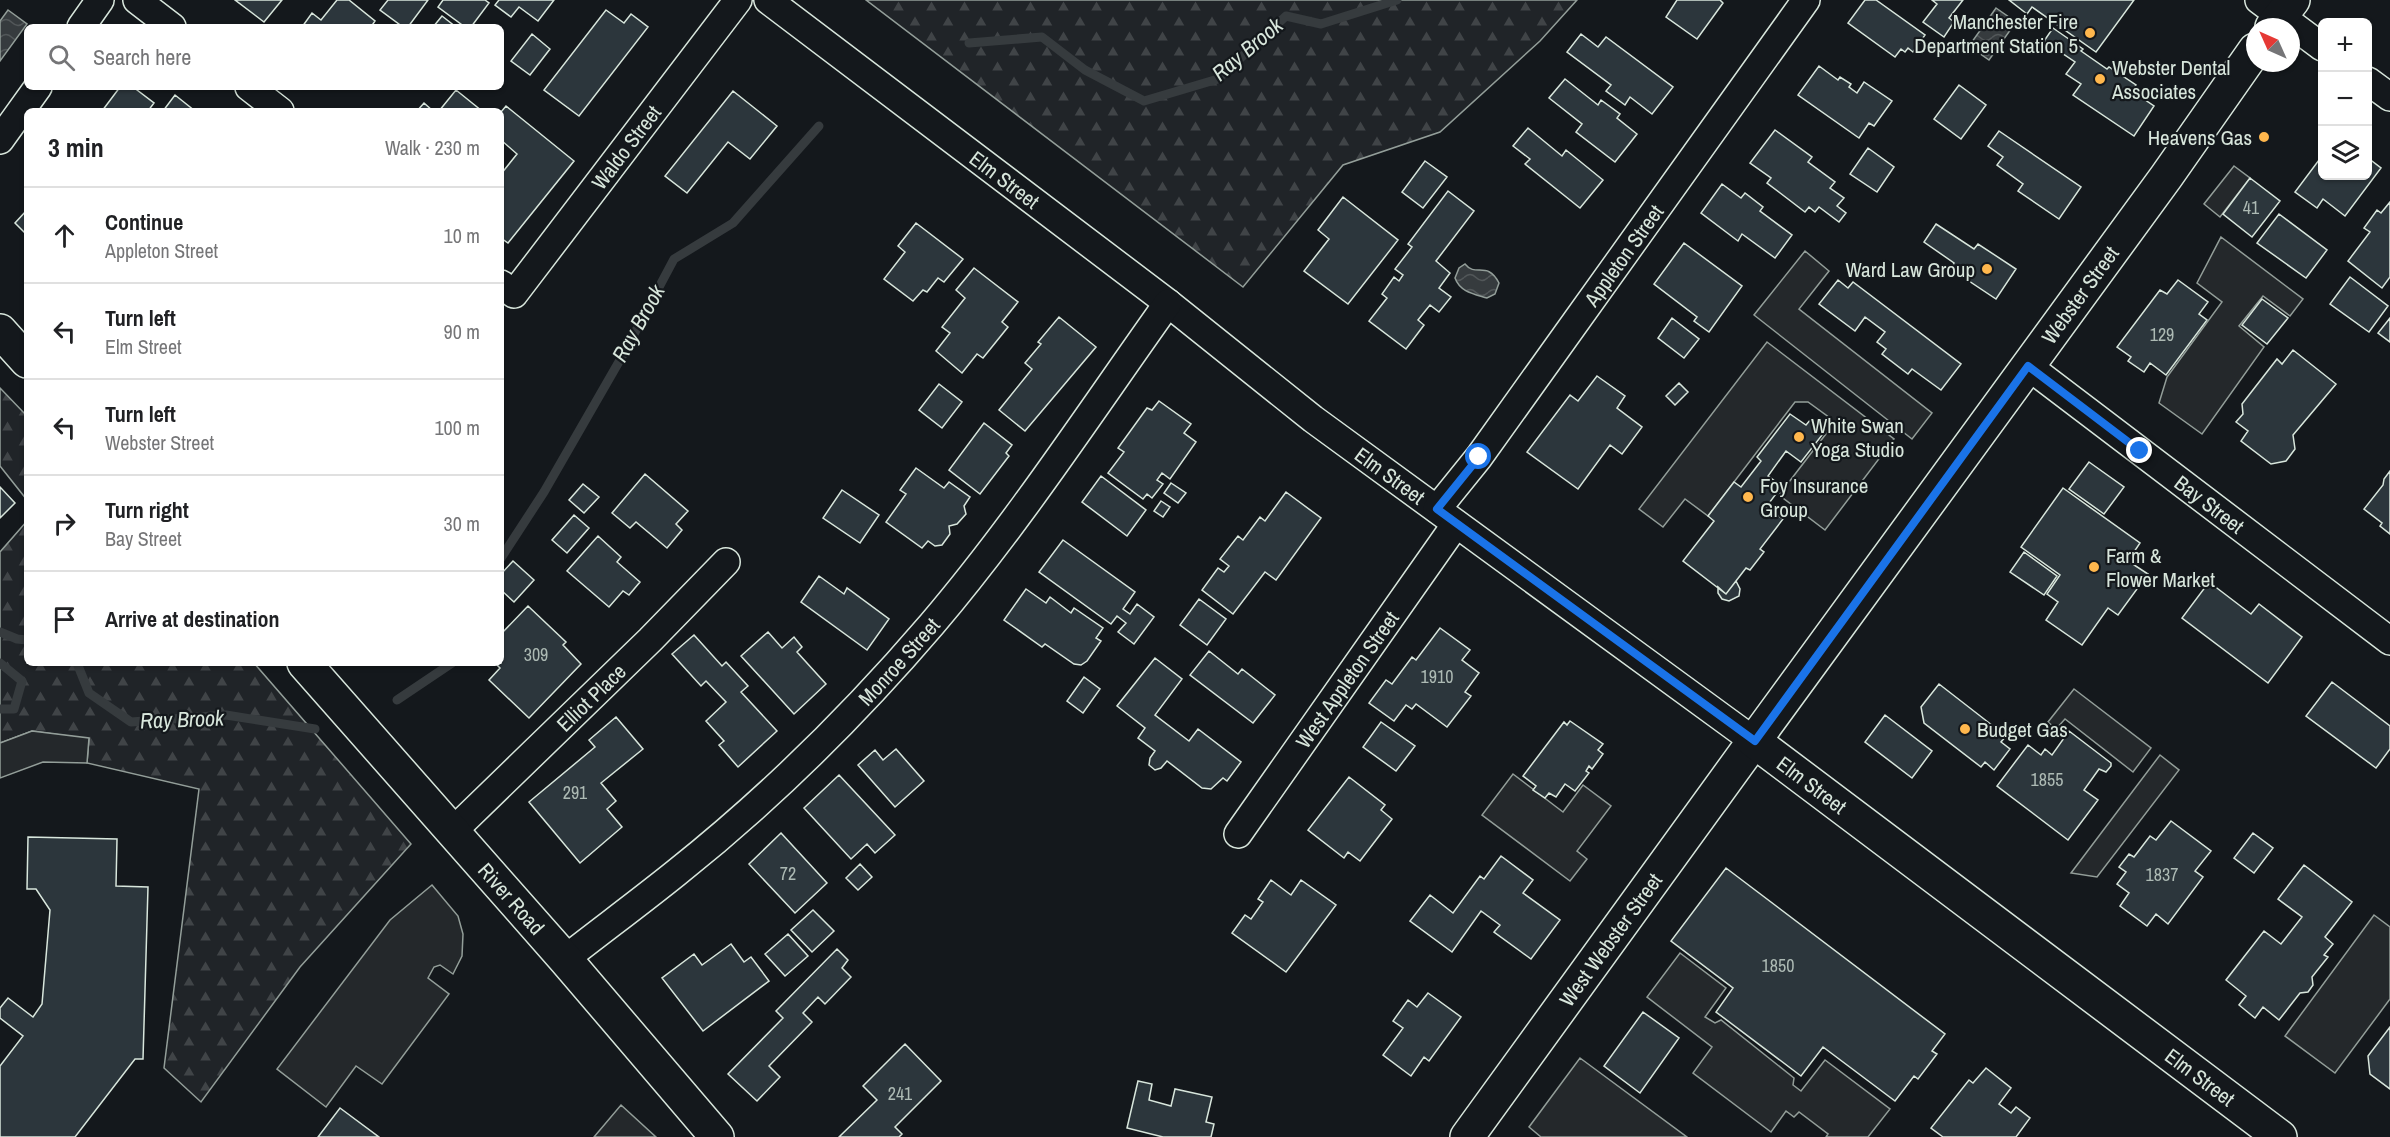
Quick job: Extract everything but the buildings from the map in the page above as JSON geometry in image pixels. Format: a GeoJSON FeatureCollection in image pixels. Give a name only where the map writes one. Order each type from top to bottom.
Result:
{"type":"FeatureCollection","features":[{"type":"Feature","properties":{"kind":"main road","name":"Webster Street"},"geometry":{"type":"LineString","coordinates":[[1755,741],[2246,63]]}},
{"type":"Feature","properties":{"kind":"main road"},"geometry":{"type":"LineString","coordinates":[[0,331],[24,358]]}},
{"type":"Feature","properties":{"kind":"main road","name":"River Road"},"geometry":{"type":"LineString","coordinates":[[307,666],[565,959],[717,1137]]}},
{"type":"Feature","properties":{"kind":"main road","name":"West Webster Street"},"geometry":{"type":"LineString","coordinates":[[1467,1137],[1755,741]]}},
{"type":"Feature","properties":{"kind":"main road","name":"Elm Street"},"geometry":{"type":"LineString","coordinates":[[1755,741],[2280,1137]]}},
{"type":"Feature","properties":{"kind":"street"},"geometry":{"type":"LineString","coordinates":[[83,24],[100,0]]}},
{"type":"Feature","properties":{"kind":"street"},"geometry":{"type":"LineString","coordinates":[[137,0],[168,24]]}},
{"type":"Feature","properties":{"kind":"street","name":"Waldo Street"},"geometry":{"type":"LineString","coordinates":[[508,289],[738,0]]}},
{"type":"Feature","properties":{"kind":"street","name":"Elm Street"},"geometry":{"type":"LineString","coordinates":[[768,0],[1168,303],[1313,418],[1755,741]]}},
{"type":"Feature","properties":{"kind":"street","name":"Appleton Street"},"geometry":{"type":"LineString","coordinates":[[1447,517],[1479,457],[1806,0]]}},
{"type":"Feature","properties":{"kind":"street"},"geometry":{"type":"LineString","coordinates":[[2276,11],[2318,44]]}},
{"type":"Feature","properties":{"kind":"street"},"geometry":{"type":"LineString","coordinates":[[2372,85],[2390,98]]}},
{"type":"Feature","properties":{"kind":"street"},"geometry":{"type":"LineString","coordinates":[[0,140],[36,90]]}},
{"type":"Feature","properties":{"kind":"street"},"geometry":{"type":"LineString","coordinates":[[253,90],[276,108]]}},
{"type":"Feature","properties":{"kind":"street","name":"Monroe Street"},"geometry":{"type":"LineString","coordinates":[[565,959],[677,872],[744,814],[822,743],[869,694],[932,623],[1020,511],[1168,303]]}},
{"type":"Feature","properties":{"kind":"street","name":"Bay Street"},"geometry":{"type":"LineString","coordinates":[[2028,366],[2390,641]]}},
{"type":"Feature","properties":{"kind":"street","name":"West Appleton Street"},"geometry":{"type":"LineString","coordinates":[[1238,834],[1447,517]]}},
{"type":"Feature","properties":{"kind":"street","name":"Elliot Place"},"geometry":{"type":"LineString","coordinates":[[453,831],[650,640],[726,562]]}},
{"type":"Feature","properties":{"kind":"green space"},"geometry":{"type":"Polygon","coordinates":[[[866,0],[1577,0],[1540,41],[1440,132],[1343,165],[1243,287],[866,0]]]}},
{"type":"Feature","properties":{"kind":"green space"},"geometry":{"type":"Polygon","coordinates":[[[0,388],[24,413],[24,496],[0,466],[0,388]]]}},
{"type":"Feature","properties":{"kind":"green space"},"geometry":{"type":"Polygon","coordinates":[[[24,524],[24,666],[257,666],[411,844],[300,967],[201,1102],[164,1068],[199,789],[87,763],[89,739],[32,731],[0,743],[0,552],[24,524]]]}},
{"type":"Feature","properties":{"kind":"shaded area"},"geometry":{"type":"Polygon","coordinates":[[[2234,166],[2250,178],[2220,217],[2204,204],[2234,166]]]}},
{"type":"Feature","properties":{"kind":"shaded area"},"geometry":{"type":"Polygon","coordinates":[[[2221,237],[2303,299],[2290,316],[2263,296],[2239,326],[2264,347],[2202,434],[2159,403],[2167,377],[2222,302],[2197,283],[2221,237]]]}},
{"type":"Feature","properties":{"kind":"shaded area"},"geometry":{"type":"Polygon","coordinates":[[[1805,251],[1829,271],[1799,309],[1932,413],[1912,439],[1754,315],[1805,251]]]}},
{"type":"Feature","properties":{"kind":"shaded area"},"geometry":{"type":"Polygon","coordinates":[[[1767,342],[1894,439],[1825,530],[1779,495],[1832,426],[1830,418],[1808,402],[1795,402],[1708,516],[1685,499],[1663,527],[1639,509],[1767,342]]]}},
{"type":"Feature","properties":{"kind":"shaded area"},"geometry":{"type":"Polygon","coordinates":[[[2074,689],[2151,748],[2133,772],[2065,719],[2056,729],[2048,722],[2074,689]]]}},
{"type":"Feature","properties":{"kind":"shaded area"},"geometry":{"type":"Polygon","coordinates":[[[32,731],[89,738],[87,763],[43,762],[0,778],[0,743],[32,731]]]}},
{"type":"Feature","properties":{"kind":"shaded area"},"geometry":{"type":"Polygon","coordinates":[[[2160,755],[2179,770],[2097,877],[2071,873],[2160,755]]]}},
{"type":"Feature","properties":{"kind":"shaded area"},"geometry":{"type":"Polygon","coordinates":[[[1513,774],[1563,812],[1583,785],[1611,806],[1577,851],[1587,859],[1570,881],[1482,815],[1513,774]]]}},
{"type":"Feature","properties":{"kind":"shaded area"},"geometry":{"type":"Polygon","coordinates":[[[432,885],[458,916],[463,934],[462,956],[453,974],[440,965],[434,967],[428,978],[449,994],[382,1084],[356,1066],[326,1107],[277,1069],[390,920],[432,885]]]}},
{"type":"Feature","properties":{"kind":"shaded area"},"geometry":{"type":"Polygon","coordinates":[[[2374,915],[2390,927],[2390,999],[2335,1073],[2285,1036],[2374,915]]]}},
{"type":"Feature","properties":{"kind":"shaded area"},"geometry":{"type":"Polygon","coordinates":[[[1680,953],[1726,988],[1705,1017],[1715,1023],[1721,1020],[1794,1078],[1793,1085],[1801,1091],[1825,1060],[1890,1109],[1868,1137],[1826,1137],[1828,1134],[1799,1112],[1794,1117],[1786,1111],[1771,1132],[1693,1073],[1712,1047],[1647,997],[1680,953]]]}},
{"type":"Feature","properties":{"kind":"shaded area"},"geometry":{"type":"Polygon","coordinates":[[[1580,1058],[1687,1137],[1541,1137],[1529,1127],[1580,1058]]]}},
{"type":"Feature","properties":{"kind":"shaded area"},"geometry":{"type":"Polygon","coordinates":[[[621,1105],[656,1137],[594,1137],[621,1105]]]}},
{"type":"Feature","properties":{"kind":"water"},"geometry":{"type":"Polygon","coordinates":[[[1996,8],[2016,22],[1989,60],[1969,46],[1996,8]]]}},
{"type":"Feature","properties":{"kind":"water"},"geometry":{"type":"Polygon","coordinates":[[[8,10],[27,24],[24,24],[24,28],[0,61],[0,21],[8,10]]]}},
{"type":"Feature","properties":{"kind":"water"},"geometry":{"type":"Polygon","coordinates":[[[1465,264],[1473,270],[1490,272],[1495,276],[1499,283],[1495,294],[1487,298],[1468,292],[1457,283],[1455,278],[1459,268],[1465,264]]]}},
{"type":"Feature","properties":{"kind":"waterway","name":"Ray Brook"},"geometry":{"type":"LineString","coordinates":[[969,43],[1042,37],[1085,70],[1144,101],[1218,79],[1286,16],[1321,24],[1397,0]]}},
{"type":"Feature","properties":{"kind":"waterway","name":"Ray Brook"},"geometry":{"type":"LineString","coordinates":[[504,553],[544,492],[624,353],[674,259],[733,223],[819,126]]}},
{"type":"Feature","properties":{"kind":"waterway","name":"Ray Brook"},"geometry":{"type":"LineString","coordinates":[[0,632],[24,640]]}},
{"type":"Feature","properties":{"kind":"waterway","name":"Ray Brook"},"geometry":{"type":"LineString","coordinates":[[0,663],[22,681],[14,709],[0,709]]}},
{"type":"Feature","properties":{"kind":"waterway","name":"Ray Brook"},"geometry":{"type":"LineString","coordinates":[[78,666],[89,693],[131,722],[226,715],[315,729]]}},
{"type":"Feature","properties":{"kind":"waterway","name":"Ray Brook"},"geometry":{"type":"LineString","coordinates":[[397,700],[448,666]]}},
{"type":"Feature","properties":{"kind":"place","name":"Manchester Fire Department Station 5"},"geometry":{"type":"Point","coordinates":[2090,33]}},
{"type":"Feature","properties":{"kind":"place","name":"Webster Dental Associates"},"geometry":{"type":"Point","coordinates":[2100,79]}},
{"type":"Feature","properties":{"kind":"place","name":"Heavens Gas"},"geometry":{"type":"Point","coordinates":[2264,137]}},
{"type":"Feature","properties":{"kind":"place","name":"Ward Law Group"},"geometry":{"type":"Point","coordinates":[1987,269]}},
{"type":"Feature","properties":{"kind":"place","name":"White Swan Yoga Studio"},"geometry":{"type":"Point","coordinates":[1799,437]}},
{"type":"Feature","properties":{"kind":"place","name":"Foy Insurance Group"},"geometry":{"type":"Point","coordinates":[1748,497]}},
{"type":"Feature","properties":{"kind":"place","name":"Farm & Flower Market"},"geometry":{"type":"Point","coordinates":[2094,567]}},
{"type":"Feature","properties":{"kind":"place","name":"Budget Gas"},"geometry":{"type":"Point","coordinates":[1965,729]}},
{"type":"Feature","properties":{"kind":"route"},"geometry":{"type":"LineString","coordinates":[[1479,457],[1437,509],[1755,741],[2028,366],[2140,451]]}}]}
